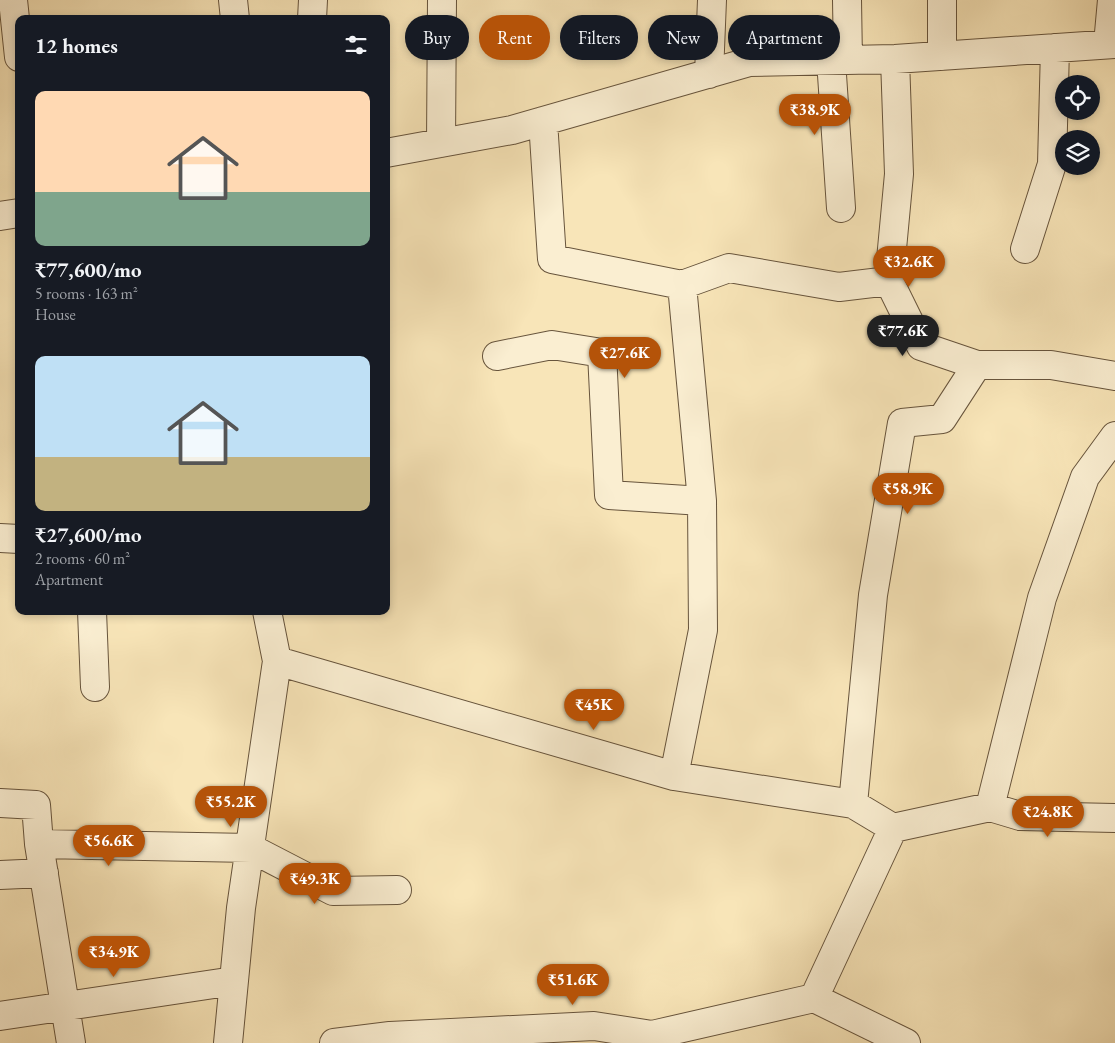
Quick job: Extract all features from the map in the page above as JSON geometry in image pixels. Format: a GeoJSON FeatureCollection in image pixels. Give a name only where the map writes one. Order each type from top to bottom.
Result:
{"type":"FeatureCollection","features":[{"type":"Feature","properties":{"kind":"street"},"geometry":{"type":"LineString","coordinates":[[13,0],[15,19]]}},
{"type":"Feature","properties":{"kind":"street"},"geometry":{"type":"LineString","coordinates":[[233,0],[235,15]]}},
{"type":"Feature","properties":{"kind":"street"},"geometry":{"type":"LineString","coordinates":[[312,15],[313,0]]}},
{"type":"Feature","properties":{"kind":"street"},"geometry":{"type":"LineString","coordinates":[[441,143],[442,0]]}},
{"type":"Feature","properties":{"kind":"street"},"geometry":{"type":"LineString","coordinates":[[709,74],[712,0]]}},
{"type":"Feature","properties":{"kind":"street"},"geometry":{"type":"LineString","coordinates":[[841,208],[840,60],[847,0]]}},
{"type":"Feature","properties":{"kind":"street"},"geometry":{"type":"LineString","coordinates":[[942,0],[942,56]]}},
{"type":"Feature","properties":{"kind":"street"},"geometry":{"type":"LineString","coordinates":[[390,152],[512,130],[749,62],[894,59],[1112,44],[1112,0]]}},
{"type":"Feature","properties":{"kind":"street"},"geometry":{"type":"LineString","coordinates":[[1025,249],[1052,164],[1055,48]]}},
{"type":"Feature","properties":{"kind":"street"},"geometry":{"type":"LineString","coordinates":[[894,59],[899,174],[889,281],[921,346],[977,365],[1051,365],[1115,376]]}},
{"type":"Feature","properties":{"kind":"street"},"geometry":{"type":"LineString","coordinates":[[543,121],[552,259],[682,285],[729,268],[839,287],[889,281]]}},
{"type":"Feature","properties":{"kind":"street"},"geometry":{"type":"LineString","coordinates":[[0,216],[15,214]]}},
{"type":"Feature","properties":{"kind":"street"},"geometry":{"type":"LineString","coordinates":[[674,776],[703,630],[702,500],[682,285]]}},
{"type":"Feature","properties":{"kind":"street"},"geometry":{"type":"LineString","coordinates":[[497,356],[552,345],[602,353],[609,495],[702,500]]}},
{"type":"Feature","properties":{"kind":"street"},"geometry":{"type":"LineString","coordinates":[[853,804],[874,595],[902,423],[942,419],[977,365]]}},
{"type":"Feature","properties":{"kind":"street"},"geometry":{"type":"LineString","coordinates":[[990,807],[1042,598],[1085,477],[1115,436]]}},
{"type":"Feature","properties":{"kind":"street"},"geometry":{"type":"LineString","coordinates":[[0,538],[15,538]]}},
{"type":"Feature","properties":{"kind":"street"},"geometry":{"type":"LineString","coordinates":[[92,615],[95,687]]}},
{"type":"Feature","properties":{"kind":"street"},"geometry":{"type":"LineString","coordinates":[[228,1043],[250,848],[277,661],[268,615]]}},
{"type":"Feature","properties":{"kind":"street"},"geometry":{"type":"LineString","coordinates":[[277,661],[674,776],[853,804],[893,828],[990,807],[1020,816],[1115,818]]}},
{"type":"Feature","properties":{"kind":"street"},"geometry":{"type":"LineString","coordinates":[[0,803],[36,805],[39,844],[71,1043]]}},
{"type":"Feature","properties":{"kind":"street"},"geometry":{"type":"LineString","coordinates":[[814,998],[893,828]]}},
{"type":"Feature","properties":{"kind":"street"},"geometry":{"type":"LineString","coordinates":[[39,844],[250,848],[333,891],[397,890]]}},
{"type":"Feature","properties":{"kind":"street"},"geometry":{"type":"LineString","coordinates":[[0,875],[44,873]]}},
{"type":"Feature","properties":{"kind":"street"},"geometry":{"type":"LineString","coordinates":[[0,1016],[234,981]]}},
{"type":"Feature","properties":{"kind":"street"},"geometry":{"type":"LineString","coordinates":[[334,1043],[594,1026],[624,1037],[652,1035],[814,998],[906,1043]]}}]}
